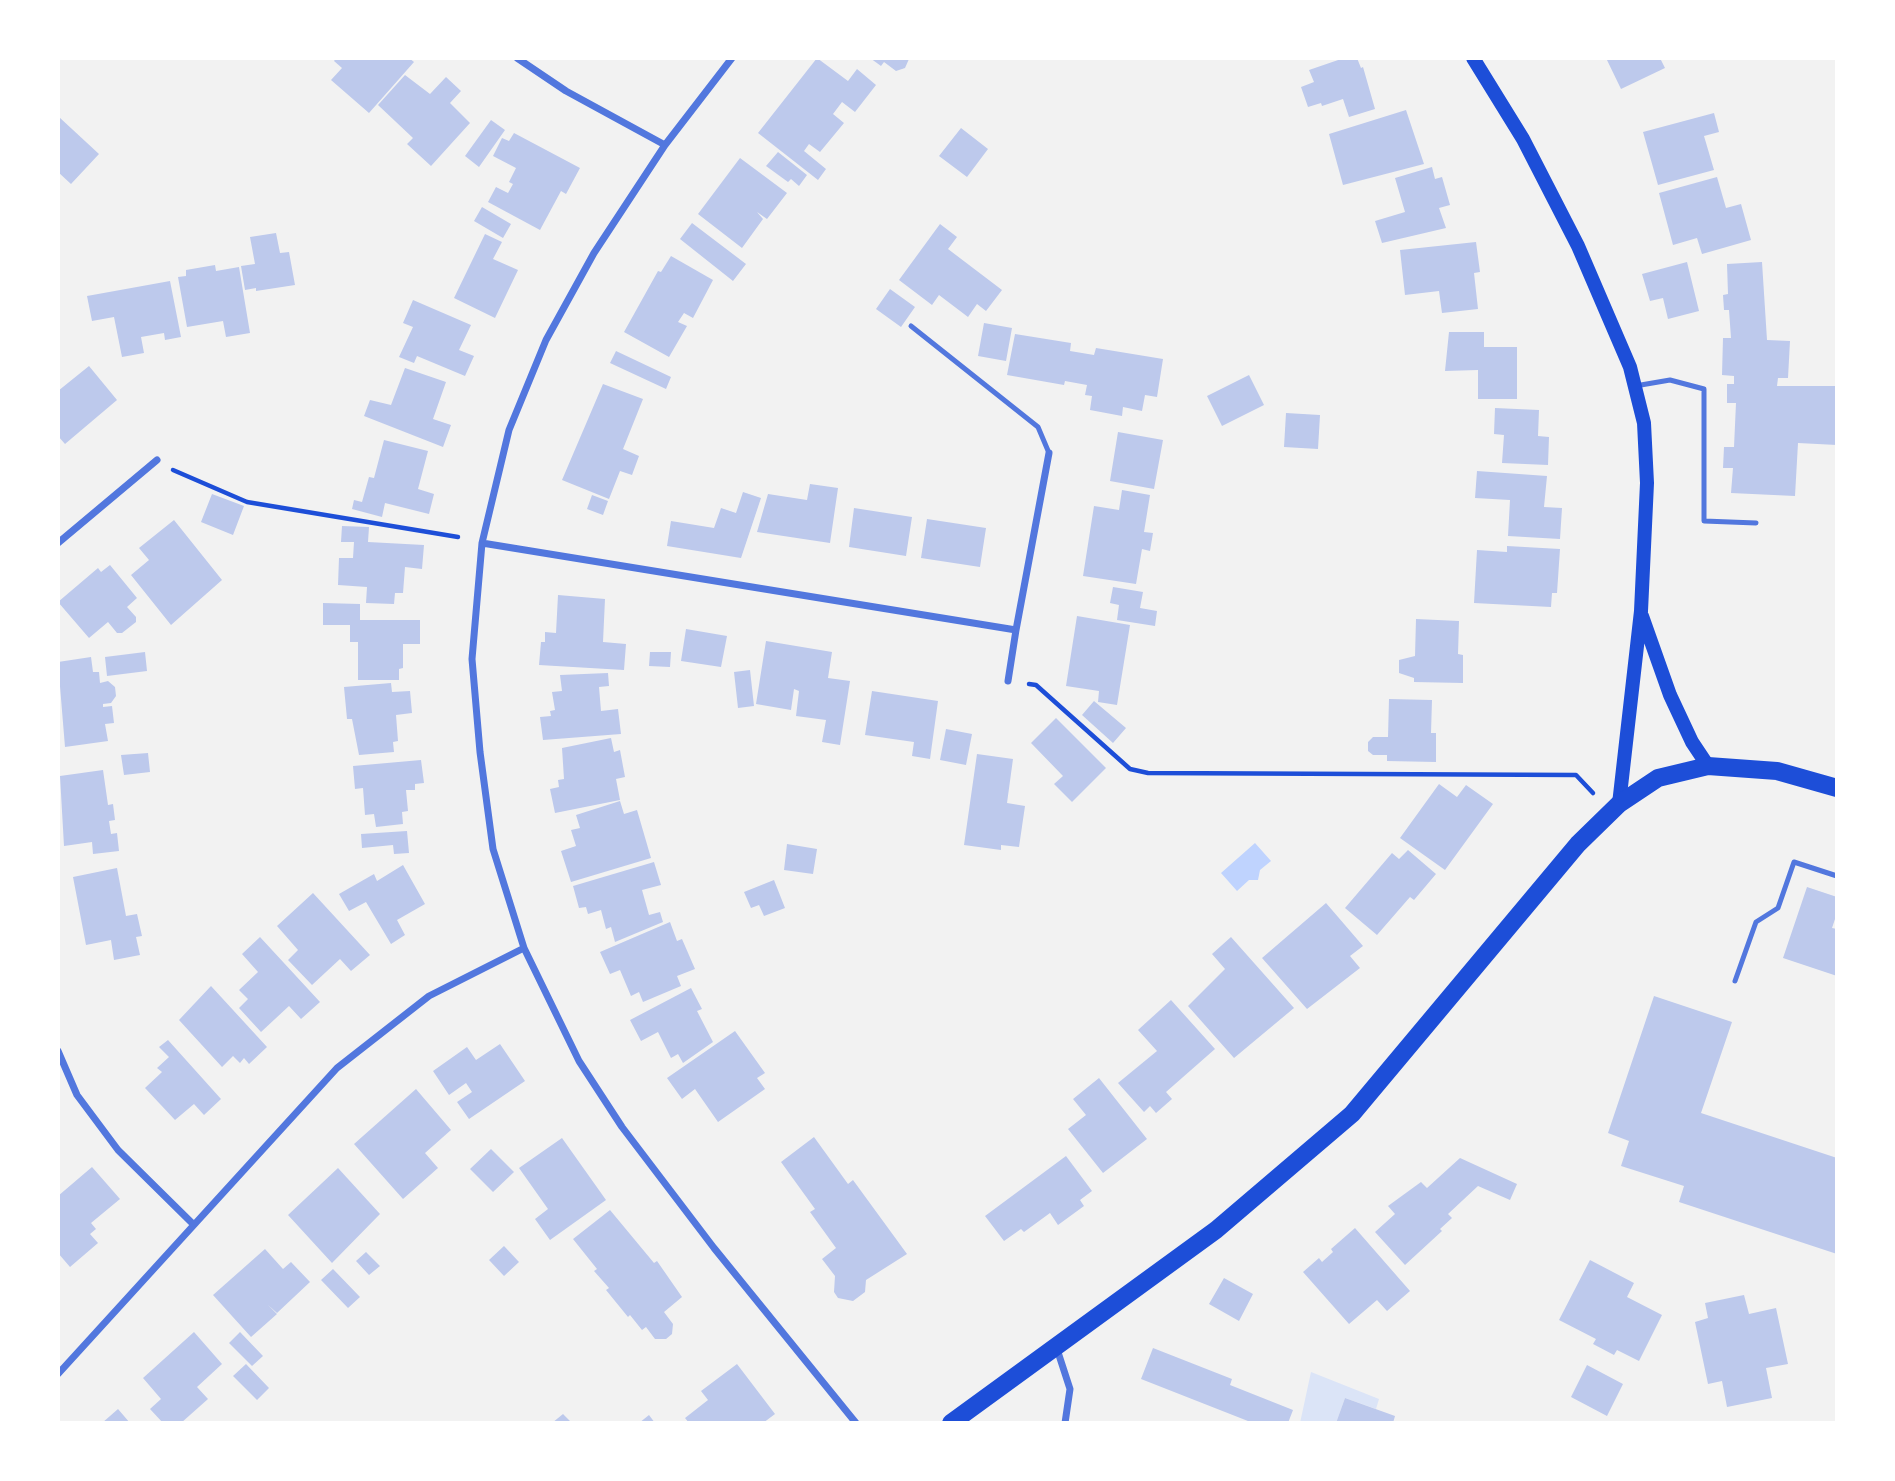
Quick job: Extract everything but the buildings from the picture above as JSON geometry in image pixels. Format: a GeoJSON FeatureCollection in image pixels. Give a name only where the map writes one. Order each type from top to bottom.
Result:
{"type":"FeatureCollection","features":[{"type":"Feature","properties":{"kind":"main road"},"geometry":{"type":"LineString","coordinates":[[1473,58],[1523,139],[1578,246],[1630,367],[1644,423],[1647,483],[1641,611],[1615,807]]}},
{"type":"Feature","properties":{"kind":"main road"},"geometry":{"type":"LineString","coordinates":[[1641,611],[1670,695],[1692,742],[1708,765]]}},
{"type":"Feature","properties":{"kind":"main road"},"geometry":{"type":"LineString","coordinates":[[951,1423],[1057,1349],[1223,1225],[1352,1114],[1578,844],[1615,807],[1658,778],[1708,765],[1777,771],[1837,788]]}},
{"type":"Feature","properties":{"kind":"street"},"geometry":{"type":"LineString","coordinates":[[517,58],[566,91],[665,145]]}},
{"type":"Feature","properties":{"kind":"street"},"geometry":{"type":"LineString","coordinates":[[732,58],[665,145],[594,253],[546,340],[509,430],[482,543],[472,659],[480,752],[493,849],[524,948],[579,1061],[622,1127],[714,1248],[856,1423]]}},
{"type":"Feature","properties":{"kind":"street"},"geometry":{"type":"LineString","coordinates":[[1008,681],[1049,453]]}},
{"type":"Feature","properties":{"kind":"street"},"geometry":{"type":"LineString","coordinates":[[58,543],[157,460]]}},
{"type":"Feature","properties":{"kind":"street"},"geometry":{"type":"LineString","coordinates":[[482,543],[1016,630]]}},
{"type":"Feature","properties":{"kind":"street"},"geometry":{"type":"LineString","coordinates":[[58,1374],[337,1068],[384,1028],[429,996],[524,948]]}},
{"type":"Feature","properties":{"kind":"street"},"geometry":{"type":"LineString","coordinates":[[58,1051],[77,1094],[118,1150],[193,1224]]}},
{"type":"Feature","properties":{"kind":"street"},"geometry":{"type":"LineString","coordinates":[[1057,1349],[1070,1389],[1065,1423]]}},
{"type":"Feature","properties":{"kind":"lane"},"geometry":{"type":"LineString","coordinates":[[911,326],[1038,427],[1049,453]]}},
{"type":"Feature","properties":{"kind":"lane"},"geometry":{"type":"LineString","coordinates":[[1635,386],[1671,380],[1704,389],[1704,521],[1756,523]]}},
{"type":"Feature","properties":{"kind":"lane"},"geometry":{"type":"LineString","coordinates":[[1735,981],[1755,922],[1778,908],[1794,862],[1837,876]]}},
{"type":"Feature","properties":{"kind":"path"},"geometry":{"type":"LineString","coordinates":[[157,460],[187,479],[247,502],[458,537]]}},
{"type":"Feature","properties":{"kind":"path"},"geometry":{"type":"LineString","coordinates":[[1008,681],[1036,685],[1130,769],[1148,773],[1576,775],[1615,807]]}},
{"type":"Feature","properties":{"kind":"shaded area"},"geometry":{"type":"Polygon","coordinates":[[[1311,1372],[1379,1399],[1376,1409],[1345,1398],[1336,1423],[1300,1423],[1311,1372]]]}},
{"type":"Feature","properties":{"kind":"water"},"geometry":{"type":"Polygon","coordinates":[[[1255,843],[1271,861],[1260,870],[1258,880],[1249,880],[1237,891],[1221,873],[1255,843]]]}}]}
